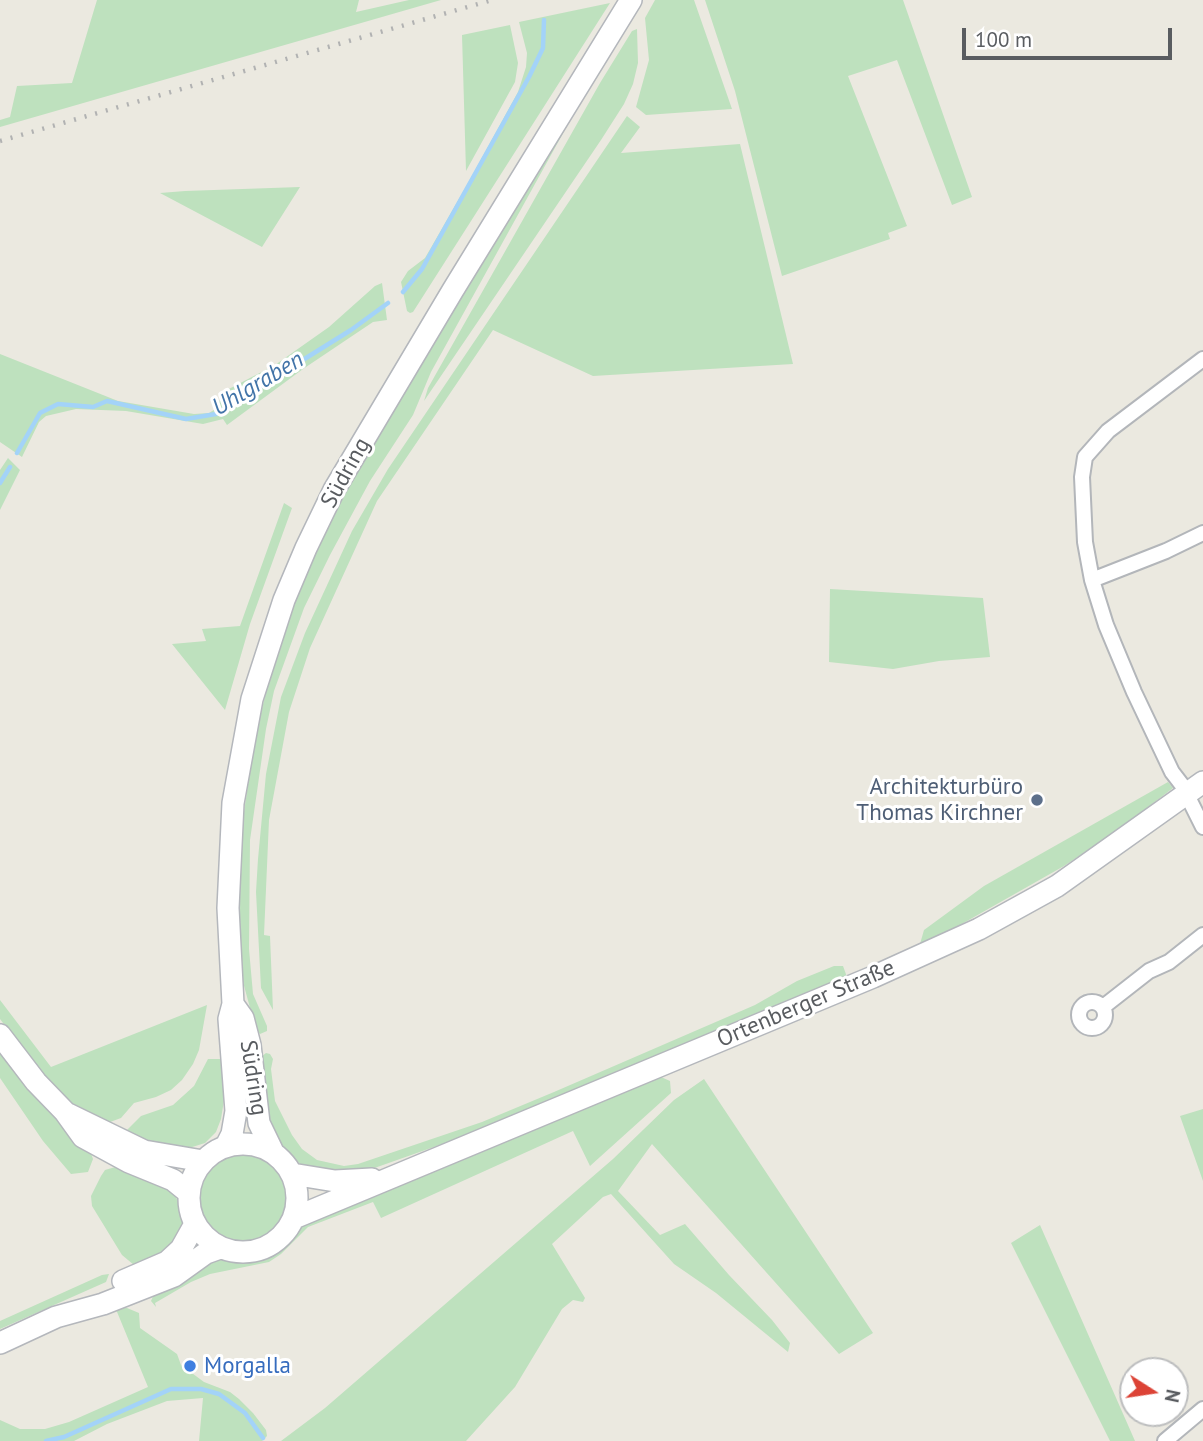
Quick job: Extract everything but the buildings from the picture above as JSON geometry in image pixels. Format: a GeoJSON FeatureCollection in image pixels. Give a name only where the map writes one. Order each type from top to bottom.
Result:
{"type":"FeatureCollection","features":[{"type":"Feature","properties":{"kind":"main road","name":"Südring"},"geometry":{"type":"LineString","coordinates":[[226,1146],[236,1111],[229,1019],[233,1004],[228,908],[233,803],[252,699],[284,600],[334,490],[631,0]]}},
{"type":"Feature","properties":{"kind":"main road","name":"Ortenberger Straße"},"geometry":{"type":"LineString","coordinates":[[294,1218],[873,977],[979,929],[1057,886],[1195,788]]}},
{"type":"Feature","properties":{"kind":"main road","name":"Südring"},"geometry":{"type":"LineString","coordinates":[[233,1004],[243,1018],[250,1045],[259,1123],[273,1152]]}},
{"type":"Feature","properties":{"kind":"main road"},"geometry":{"type":"LineString","coordinates":[[0,1035],[36,1083],[65,1112],[90,1143],[173,1180],[189,1193]]}},
{"type":"Feature","properties":{"kind":"main road"},"geometry":{"type":"LineString","coordinates":[[65,1112],[144,1151],[203,1161]]}},
{"type":"Feature","properties":{"kind":"main road"},"geometry":{"type":"LineString","coordinates":[[251,1144],[273,1152],[292,1174],[298,1197],[294,1218],[281,1237],[260,1250],[237,1252],[220,1248],[205,1237],[195,1224],[189,1208],[189,1193],[195,1173],[203,1161],[226,1146],[251,1144]]}},
{"type":"Feature","properties":{"kind":"main road","name":"Ortenberger Straße"},"geometry":{"type":"LineString","coordinates":[[292,1174],[335,1181],[384,1179]]}},
{"type":"Feature","properties":{"kind":"main road"},"geometry":{"type":"LineString","coordinates":[[0,1343],[56,1317],[98,1290],[167,1262],[181,1249],[195,1224]]}},
{"type":"Feature","properties":{"kind":"main road"},"geometry":{"type":"LineString","coordinates":[[56,1317],[103,1304],[174,1276],[206,1253],[220,1248]]}},
{"type":"Feature","properties":{"kind":"street"},"geometry":{"type":"LineString","coordinates":[[1203,359],[1108,430],[1085,457],[1082,477],[1092,580],[1106,625],[1133,692],[1172,772],[1195,788],[1203,827]]}},
{"type":"Feature","properties":{"kind":"street"},"geometry":{"type":"LineString","coordinates":[[1092,580],[1166,551],[1203,533]]}},
{"type":"Feature","properties":{"kind":"street"},"geometry":{"type":"LineString","coordinates":[[1103,1007],[1149,971],[1169,962],[1203,936]]}},
{"type":"Feature","properties":{"kind":"street"},"geometry":{"type":"LineString","coordinates":[[1165,1441],[1203,1409]]}},
{"type":"Feature","properties":{"kind":"green space"},"geometry":{"type":"Polygon","coordinates":[[[97,0],[359,0],[356,12],[409,0],[441,0],[0,127],[0,120],[10,117],[17,86],[72,83],[97,0]]]}},
{"type":"Feature","properties":{"kind":"green space"},"geometry":{"type":"Polygon","coordinates":[[[655,0],[694,0],[732,109],[646,115],[636,107],[649,60],[645,18],[655,0]]]}},
{"type":"Feature","properties":{"kind":"green space"},"geometry":{"type":"Polygon","coordinates":[[[705,0],[903,0],[972,197],[952,205],[897,60],[848,76],[907,226],[888,233],[890,239],[782,276],[735,91],[705,0]]]}},
{"type":"Feature","properties":{"kind":"green space"},"geometry":{"type":"Polygon","coordinates":[[[610,3],[410,313],[407,311],[401,282],[408,271],[425,258],[518,92],[526,67],[527,53],[519,22],[610,3]]]}},
{"type":"Feature","properties":{"kind":"green space"},"geometry":{"type":"Polygon","coordinates":[[[510,25],[518,63],[515,82],[466,171],[462,35],[510,25]]]}},
{"type":"Feature","properties":{"kind":"green space"},"geometry":{"type":"Polygon","coordinates":[[[637,29],[638,63],[624,104],[424,401],[428,388],[600,83],[632,31],[637,29]]]}},
{"type":"Feature","properties":{"kind":"green space"},"geometry":{"type":"Polygon","coordinates":[[[593,79],[431,372],[413,415],[370,481],[330,555],[304,608],[274,691],[250,840],[249,949],[253,994],[267,1026],[267,1031],[260,1034],[256,1030],[243,982],[239,910],[240,839],[255,737],[287,621],[320,542],[359,468],[593,79]]]}},
{"type":"Feature","properties":{"kind":"green space"},"geometry":{"type":"Polygon","coordinates":[[[627,116],[640,127],[621,153],[740,144],[793,364],[593,376],[493,330],[377,501],[310,648],[289,712],[269,820],[264,935],[270,936],[273,1010],[261,988],[256,892],[258,859],[266,774],[281,697],[305,633],[352,531],[388,469],[627,116]]]}},
{"type":"Feature","properties":{"kind":"green space"},"geometry":{"type":"Polygon","coordinates":[[[300,187],[262,247],[160,193],[185,191],[300,187]]]}},
{"type":"Feature","properties":{"kind":"green space"},"geometry":{"type":"Polygon","coordinates":[[[382,283],[387,320],[373,322],[227,425],[223,419],[203,424],[126,411],[76,409],[46,416],[39,422],[22,457],[0,442],[0,354],[118,401],[194,414],[209,413],[217,408],[223,392],[275,365],[329,327],[375,286],[382,283]]]}},
{"type":"Feature","properties":{"kind":"green space"},"geometry":{"type":"Polygon","coordinates":[[[8,458],[20,470],[0,510],[0,470],[8,458]]]}},
{"type":"Feature","properties":{"kind":"green space"},"geometry":{"type":"Polygon","coordinates":[[[284,503],[292,508],[250,624],[225,710],[172,644],[206,641],[202,629],[240,626],[284,503]]]}},
{"type":"Feature","properties":{"kind":"green space"},"geometry":{"type":"Polygon","coordinates":[[[830,589],[983,598],[990,657],[939,661],[893,669],[829,662],[830,589]]]}},
{"type":"Feature","properties":{"kind":"green space"},"geometry":{"type":"Polygon","coordinates":[[[1168,782],[1173,788],[1118,830],[1064,866],[960,925],[920,944],[924,930],[984,886],[1168,782]]]}},
{"type":"Feature","properties":{"kind":"green space"},"geometry":{"type":"Polygon","coordinates":[[[834,966],[843,966],[847,977],[496,1125],[366,1171],[311,1171],[300,1164],[277,1140],[266,1120],[261,1057],[266,1053],[273,1059],[271,1069],[275,1101],[302,1149],[317,1160],[344,1166],[358,1164],[482,1122],[755,1005],[797,981],[834,966]]]}},
{"type":"Feature","properties":{"kind":"green space"},"geometry":{"type":"Polygon","coordinates":[[[0,1000],[51,1067],[207,1005],[199,1050],[182,1080],[171,1090],[134,1103],[121,1118],[110,1122],[102,1121],[72,1103],[41,1073],[0,1019],[0,1000]]]}},
{"type":"Feature","properties":{"kind":"green space"},"geometry":{"type":"Polygon","coordinates":[[[0,1050],[89,1148],[93,1159],[88,1172],[71,1174],[43,1141],[0,1078],[0,1050]]]}},
{"type":"Feature","properties":{"kind":"green space"},"geometry":{"type":"Polygon","coordinates":[[[208,1059],[225,1059],[226,1088],[221,1119],[216,1132],[205,1143],[186,1149],[151,1146],[124,1133],[141,1116],[173,1105],[194,1086],[208,1059]]]}},
{"type":"Feature","properties":{"kind":"green space"},"geometry":{"type":"Polygon","coordinates":[[[661,1077],[670,1081],[671,1093],[590,1166],[573,1131],[381,1218],[373,1202],[308,1227],[269,1262],[210,1274],[155,1303],[156,1307],[151,1301],[155,1292],[218,1258],[254,1260],[265,1256],[286,1244],[319,1214],[389,1190],[661,1077]]]}},
{"type":"Feature","properties":{"kind":"green space"},"geometry":{"type":"Polygon","coordinates":[[[704,1079],[873,1333],[839,1354],[652,1144],[618,1191],[660,1235],[685,1224],[772,1320],[790,1343],[788,1352],[716,1293],[674,1264],[611,1194],[603,1197],[552,1244],[585,1298],[583,1302],[573,1300],[562,1309],[515,1387],[466,1441],[281,1441],[325,1408],[613,1159],[674,1100],[704,1079]]]}},
{"type":"Feature","properties":{"kind":"green space"},"geometry":{"type":"Polygon","coordinates":[[[1203,1109],[1203,1181],[1180,1116],[1203,1109]]]}},
{"type":"Feature","properties":{"kind":"green space"},"geometry":{"type":"Polygon","coordinates":[[[243,1153],[260,1157],[275,1166],[284,1181],[288,1198],[284,1215],[275,1230],[260,1239],[243,1243],[226,1239],[211,1230],[202,1215],[198,1198],[202,1181],[211,1166],[226,1157],[243,1153]]]}},
{"type":"Feature","properties":{"kind":"green space"},"geometry":{"type":"Polygon","coordinates":[[[119,1166],[172,1189],[182,1210],[183,1227],[177,1246],[134,1265],[122,1255],[92,1206],[91,1196],[105,1170],[119,1166]]]}},
{"type":"Feature","properties":{"kind":"green space"},"geometry":{"type":"Polygon","coordinates":[[[1040,1225],[1119,1405],[1119,1427],[1129,1427],[1135,1441],[1110,1441],[1011,1243],[1040,1225]]]}},
{"type":"Feature","properties":{"kind":"green space"},"geometry":{"type":"Polygon","coordinates":[[[109,1274],[106,1282],[0,1329],[0,1321],[109,1274]]]}},
{"type":"Feature","properties":{"kind":"green space"},"geometry":{"type":"Polygon","coordinates":[[[115,1307],[139,1313],[140,1328],[177,1354],[181,1365],[204,1382],[230,1392],[239,1399],[266,1430],[267,1436],[262,1441],[199,1441],[203,1398],[167,1401],[107,1424],[74,1441],[0,1441],[0,1420],[20,1429],[45,1429],[69,1422],[148,1387],[115,1307]]]}},
{"type":"Feature","properties":{"kind":"waterway","name":"Uhlgraben"},"geometry":{"type":"LineString","coordinates":[[403,292],[422,269],[529,77],[543,48],[544,20]]}},
{"type":"Feature","properties":{"kind":"waterway","name":"Uhlgraben"},"geometry":{"type":"LineString","coordinates":[[17,453],[40,413],[58,404],[93,407],[107,401],[186,419],[216,414],[351,330],[388,303]]}},
{"type":"Feature","properties":{"kind":"waterway","name":"Uhlgraben"},"geometry":{"type":"LineString","coordinates":[[0,483],[10,467]]}},
{"type":"Feature","properties":{"kind":"waterway"},"geometry":{"type":"LineString","coordinates":[[46,1441],[64,1437],[171,1389],[201,1389],[219,1394],[245,1413],[263,1438]]}},
{"type":"Feature","properties":{"kind":"railway"},"geometry":{"type":"LineString","coordinates":[[0,141],[492,0]]}},
{"type":"Feature","properties":{"kind":"place","name":"Architekturbüro Thomas Kirchner"},"geometry":{"type":"Point","coordinates":[1037,800]}},
{"type":"Feature","properties":{"kind":"place","name":"Morgalla"},"geometry":{"type":"Point","coordinates":[190,1366]}}]}
